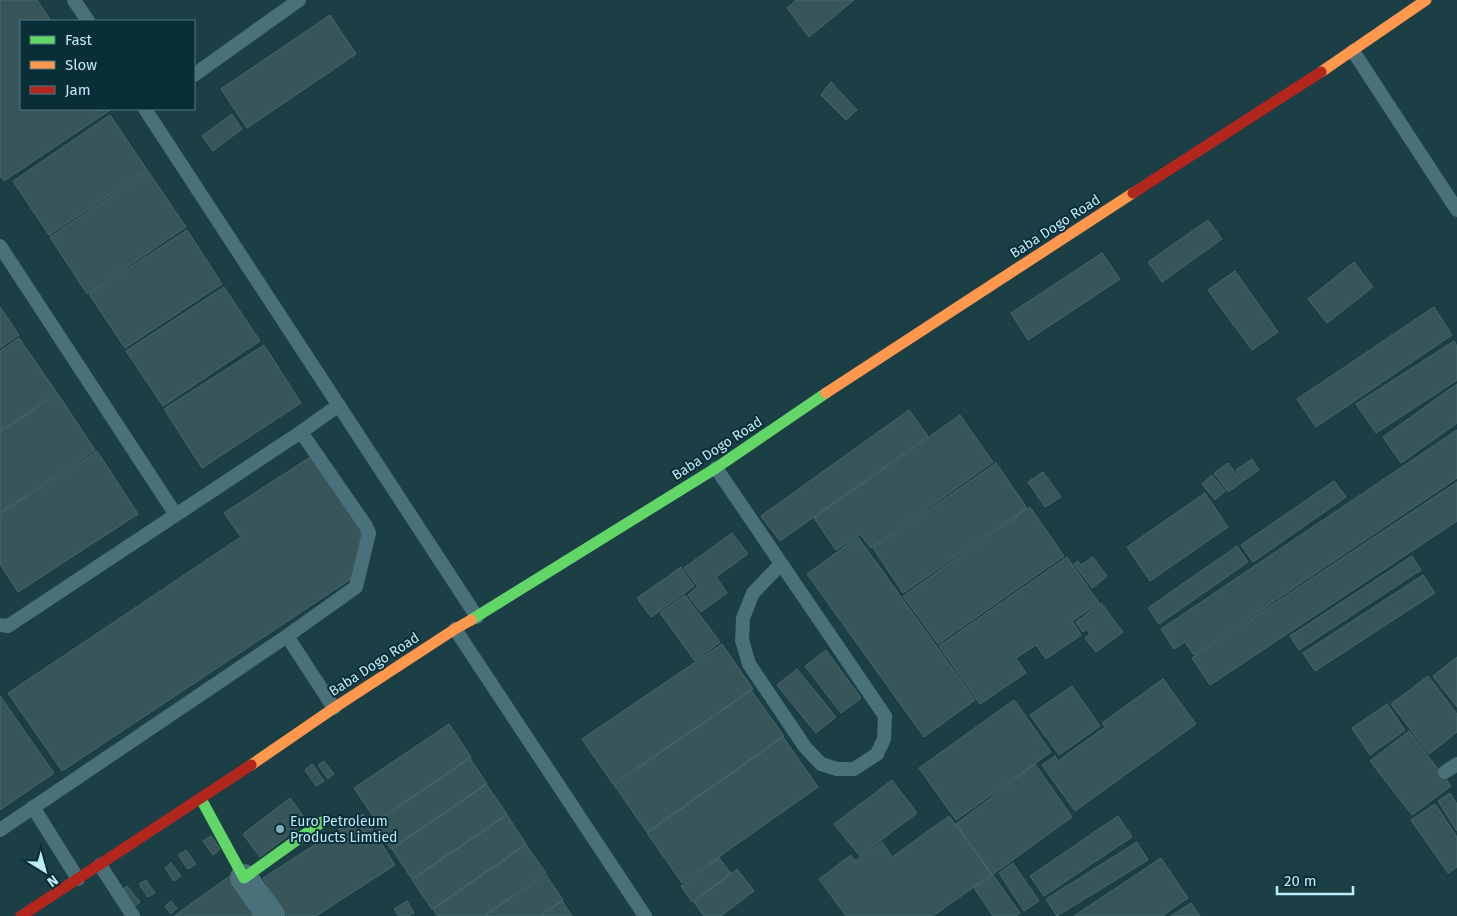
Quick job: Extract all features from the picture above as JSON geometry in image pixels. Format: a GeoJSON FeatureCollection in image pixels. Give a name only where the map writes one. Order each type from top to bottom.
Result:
{"type":"FeatureCollection","features":[{"type":"Feature","properties":{"kind":"street","name":"Baba Dogo Road"},"geometry":{"type":"LineString","coordinates":[[21,916],[201,799],[334,708],[455,629],[716,468],[851,377],[1353,51],[1426,0]]}},
{"type":"Feature","properties":{"kind":"street"},"geometry":{"type":"LineString","coordinates":[[201,799],[244,878],[270,916]]}},
{"type":"Feature","properties":{"kind":"street"},"geometry":{"type":"LineString","coordinates":[[244,878],[322,822]]}},
{"type":"Feature","properties":{"kind":"lane"},"geometry":{"type":"LineString","coordinates":[[74,0],[87,20]]}},
{"type":"Feature","properties":{"kind":"lane"},"geometry":{"type":"LineString","coordinates":[[195,74],[299,0]]}},
{"type":"Feature","properties":{"kind":"lane"},"geometry":{"type":"LineString","coordinates":[[1353,51],[1457,210]]}},
{"type":"Feature","properties":{"kind":"lane"},"geometry":{"type":"LineString","coordinates":[[147,110],[477,617]]}},
{"type":"Feature","properties":{"kind":"lane"},"geometry":{"type":"LineString","coordinates":[[0,246],[176,515]]}},
{"type":"Feature","properties":{"kind":"lane"},"geometry":{"type":"LineString","coordinates":[[0,625],[8,626],[302,432],[339,405]]}},
{"type":"Feature","properties":{"kind":"lane"},"geometry":{"type":"LineString","coordinates":[[0,830],[287,636],[356,587],[369,533],[302,432]]}},
{"type":"Feature","properties":{"kind":"lane"},"geometry":{"type":"LineString","coordinates":[[716,468],[885,716],[884,739],[877,754],[854,769],[837,769],[821,764],[805,747],[749,664],[742,640],[743,618],[753,593],[780,564]]}},
{"type":"Feature","properties":{"kind":"lane"},"geometry":{"type":"LineString","coordinates":[[455,629],[645,916]]}},
{"type":"Feature","properties":{"kind":"lane"},"geometry":{"type":"LineString","coordinates":[[287,636],[334,708]]}},
{"type":"Feature","properties":{"kind":"lane"},"geometry":{"type":"LineString","coordinates":[[33,808],[78,879]]}},
{"type":"Feature","properties":{"kind":"lane"},"geometry":{"type":"LineString","coordinates":[[100,865],[133,916]]}},
{"type":"Feature","properties":{"kind":"building"},"geometry":{"type":"Polygon","coordinates":[[[0,0],[37,0],[50,20],[20,20],[20,110],[110,110],[4,181],[0,176],[0,0]]]}},
{"type":"Feature","properties":{"kind":"building"},"geometry":{"type":"Polygon","coordinates":[[[796,0],[854,0],[809,37],[787,8],[796,0]]]}},
{"type":"Feature","properties":{"kind":"building"},"geometry":{"type":"Polygon","coordinates":[[[330,15],[356,54],[247,128],[221,89],[330,15]]]}},
{"type":"Feature","properties":{"kind":"building"},"geometry":{"type":"Polygon","coordinates":[[[831,82],[857,110],[846,120],[821,95],[831,82]]]}},
{"type":"Feature","properties":{"kind":"building"},"geometry":{"type":"Polygon","coordinates":[[[232,114],[242,129],[213,151],[202,136],[232,114]]]}},
{"type":"Feature","properties":{"kind":"building"},"geometry":{"type":"Polygon","coordinates":[[[110,115],[147,170],[49,235],[13,181],[110,115]]]}},
{"type":"Feature","properties":{"kind":"building"},"geometry":{"type":"Polygon","coordinates":[[[148,171],[186,227],[87,294],[50,237],[148,171]]]}},
{"type":"Feature","properties":{"kind":"building"},"geometry":{"type":"Polygon","coordinates":[[[1208,220],[1222,239],[1162,282],[1148,262],[1208,220]]]}},
{"type":"Feature","properties":{"kind":"building"},"geometry":{"type":"Polygon","coordinates":[[[187,230],[222,284],[125,348],[89,294],[187,230]]]}},
{"type":"Feature","properties":{"kind":"building"},"geometry":{"type":"Polygon","coordinates":[[[1102,253],[1120,279],[1028,340],[1011,313],[1102,253]]]}},
{"type":"Feature","properties":{"kind":"building"},"geometry":{"type":"Polygon","coordinates":[[[1354,262],[1373,287],[1327,323],[1308,299],[1354,262]]]}},
{"type":"Feature","properties":{"kind":"building"},"geometry":{"type":"Polygon","coordinates":[[[1235,271],[1278,332],[1252,350],[1208,290],[1235,271]]]}},
{"type":"Feature","properties":{"kind":"building"},"geometry":{"type":"Polygon","coordinates":[[[224,287],[260,341],[163,406],[126,351],[224,287]]]}},
{"type":"Feature","properties":{"kind":"building"},"geometry":{"type":"Polygon","coordinates":[[[0,307],[19,335],[0,348],[0,307]]]}},
{"type":"Feature","properties":{"kind":"building"},"geometry":{"type":"Polygon","coordinates":[[[1434,307],[1452,335],[1316,427],[1297,399],[1434,307]]]}},
{"type":"Feature","properties":{"kind":"building"},"geometry":{"type":"Polygon","coordinates":[[[19,338],[57,393],[0,431],[0,351],[19,338]]]}},
{"type":"Feature","properties":{"kind":"building"},"geometry":{"type":"Polygon","coordinates":[[[1454,341],[1457,346],[1457,380],[1376,433],[1356,404],[1454,341]]]}},
{"type":"Feature","properties":{"kind":"building"},"geometry":{"type":"Polygon","coordinates":[[[264,345],[301,403],[202,468],[164,409],[264,345]]]}},
{"type":"Feature","properties":{"kind":"building"},"geometry":{"type":"Polygon","coordinates":[[[1457,384],[1457,423],[1401,463],[1383,437],[1457,384]]]}},
{"type":"Feature","properties":{"kind":"building"},"geometry":{"type":"Polygon","coordinates":[[[58,394],[95,450],[0,513],[0,432],[58,394]]]}},
{"type":"Feature","properties":{"kind":"building"},"geometry":{"type":"Polygon","coordinates":[[[909,410],[928,436],[780,541],[761,516],[909,410]]]}},
{"type":"Feature","properties":{"kind":"building"},"geometry":{"type":"Polygon","coordinates":[[[960,415],[993,462],[871,548],[860,534],[836,550],[814,518],[960,415]]]}},
{"type":"Feature","properties":{"kind":"building"},"geometry":{"type":"Polygon","coordinates":[[[1457,430],[1457,478],[1194,655],[1185,642],[1174,649],[1161,629],[1457,430]]]}},
{"type":"Feature","properties":{"kind":"building"},"geometry":{"type":"Polygon","coordinates":[[[97,451],[138,514],[18,592],[0,564],[0,514],[97,451]]]}},
{"type":"Feature","properties":{"kind":"building"},"geometry":{"type":"Polygon","coordinates":[[[315,454],[365,534],[354,577],[62,771],[8,693],[241,537],[224,513],[315,454]]]}},
{"type":"Feature","properties":{"kind":"building"},"geometry":{"type":"Polygon","coordinates":[[[1252,459],[1259,470],[1243,481],[1236,470],[1252,459]]]}},
{"type":"Feature","properties":{"kind":"building"},"geometry":{"type":"Polygon","coordinates":[[[996,463],[1027,508],[903,593],[873,548],[996,463]]]}},
{"type":"Feature","properties":{"kind":"building"},"geometry":{"type":"Polygon","coordinates":[[[1228,463],[1242,482],[1228,492],[1214,473],[1228,463]]]}},
{"type":"Feature","properties":{"kind":"building"},"geometry":{"type":"Polygon","coordinates":[[[1043,472],[1061,497],[1045,507],[1028,482],[1043,472]]]}},
{"type":"Feature","properties":{"kind":"building"},"geometry":{"type":"Polygon","coordinates":[[[1212,475],[1225,491],[1215,500],[1202,484],[1212,475]]]}},
{"type":"Feature","properties":{"kind":"building"},"geometry":{"type":"Polygon","coordinates":[[[1334,481],[1346,497],[1253,562],[1241,545],[1334,481]]]}},
{"type":"Feature","properties":{"kind":"building"},"geometry":{"type":"Polygon","coordinates":[[[1457,482],[1457,521],[1210,685],[1192,658],[1457,482]]]}},
{"type":"Feature","properties":{"kind":"building"},"geometry":{"type":"Polygon","coordinates":[[[1205,493],[1228,527],[1150,581],[1127,547],[1205,493]]]}},
{"type":"Feature","properties":{"kind":"building"},"geometry":{"type":"Polygon","coordinates":[[[1030,507],[1064,556],[938,644],[903,596],[1030,507]]]}},
{"type":"Feature","properties":{"kind":"building"},"geometry":{"type":"Polygon","coordinates":[[[732,533],[748,554],[716,577],[727,593],[701,612],[688,595],[698,587],[684,568],[732,533]]]}},
{"type":"Feature","properties":{"kind":"building"},"geometry":{"type":"Polygon","coordinates":[[[858,537],[975,700],[924,737],[807,574],[858,537]]]}},
{"type":"Feature","properties":{"kind":"building"},"geometry":{"type":"Polygon","coordinates":[[[1237,546],[1248,562],[1159,624],[1148,608],[1237,546]]]}},
{"type":"Feature","properties":{"kind":"building"},"geometry":{"type":"Polygon","coordinates":[[[1412,556],[1421,570],[1299,650],[1290,636],[1412,556]]]}},
{"type":"Feature","properties":{"kind":"building"},"geometry":{"type":"Polygon","coordinates":[[[1067,557],[1099,603],[1072,621],[1081,635],[1046,659],[1036,645],[1016,658],[1026,673],[980,704],[939,646],[1067,557]]]}},
{"type":"Feature","properties":{"kind":"building"},"geometry":{"type":"Polygon","coordinates":[[[1093,557],[1107,576],[1092,588],[1074,564],[1078,561],[1081,565],[1093,557]]]}},
{"type":"Feature","properties":{"kind":"building"},"geometry":{"type":"Polygon","coordinates":[[[681,567],[694,586],[651,617],[637,598],[681,567]]]}},
{"type":"Feature","properties":{"kind":"building"},"geometry":{"type":"Polygon","coordinates":[[[1423,575],[1435,593],[1315,671],[1303,653],[1423,575]]]}},
{"type":"Feature","properties":{"kind":"building"},"geometry":{"type":"Polygon","coordinates":[[[685,595],[720,642],[695,661],[660,613],[685,595]]]}},
{"type":"Feature","properties":{"kind":"building"},"geometry":{"type":"Polygon","coordinates":[[[1101,603],[1123,632],[1096,652],[1085,638],[1090,634],[1086,629],[1083,632],[1076,622],[1101,603]]]}},
{"type":"Feature","properties":{"kind":"building"},"geometry":{"type":"Polygon","coordinates":[[[722,644],[753,689],[613,784],[582,739],[722,644]]]}},
{"type":"Feature","properties":{"kind":"building"},"geometry":{"type":"Polygon","coordinates":[[[826,650],[861,698],[841,713],[805,666],[826,650]]]}},
{"type":"Feature","properties":{"kind":"building"},"geometry":{"type":"Polygon","coordinates":[[[1457,657],[1457,707],[1433,676],[1457,657]]]}},
{"type":"Feature","properties":{"kind":"building"},"geometry":{"type":"Polygon","coordinates":[[[797,669],[836,717],[816,733],[777,685],[797,669]]]}},
{"type":"Feature","properties":{"kind":"building"},"geometry":{"type":"Polygon","coordinates":[[[1428,676],[1457,714],[1457,732],[1429,754],[1391,704],[1428,676]]]}},
{"type":"Feature","properties":{"kind":"building"},"geometry":{"type":"Polygon","coordinates":[[[1163,679],[1196,724],[1075,811],[1042,765],[1055,756],[1058,761],[1105,727],[1102,723],[1163,679]]]}},
{"type":"Feature","properties":{"kind":"building"},"geometry":{"type":"Polygon","coordinates":[[[1072,686],[1100,726],[1059,755],[1030,715],[1072,686]]]}},
{"type":"Feature","properties":{"kind":"building"},"geometry":{"type":"Polygon","coordinates":[[[751,690],[784,736],[647,832],[614,785],[751,690]]]}},
{"type":"Feature","properties":{"kind":"building"},"geometry":{"type":"Polygon","coordinates":[[[0,696],[54,773],[0,810],[0,696]]]}},
{"type":"Feature","properties":{"kind":"building"},"geometry":{"type":"Polygon","coordinates":[[[1014,700],[1051,752],[956,820],[919,768],[1014,700]]]}},
{"type":"Feature","properties":{"kind":"building"},"geometry":{"type":"Polygon","coordinates":[[[1387,704],[1405,730],[1370,755],[1352,728],[1387,704]]]}},
{"type":"Feature","properties":{"kind":"building"},"geometry":{"type":"Polygon","coordinates":[[[449,724],[471,757],[376,821],[354,788],[449,724]]]}},
{"type":"Feature","properties":{"kind":"building"},"geometry":{"type":"Polygon","coordinates":[[[1409,731],[1451,786],[1412,815],[1370,761],[1409,731]]]}},
{"type":"Feature","properties":{"kind":"building"},"geometry":{"type":"Polygon","coordinates":[[[783,737],[818,787],[682,883],[647,833],[783,737]]]}},
{"type":"Feature","properties":{"kind":"building"},"geometry":{"type":"Polygon","coordinates":[[[470,758],[487,784],[391,849],[374,824],[470,758]]]}},
{"type":"Feature","properties":{"kind":"building"},"geometry":{"type":"Polygon","coordinates":[[[324,761],[334,774],[328,779],[318,765],[324,761]]]}},
{"type":"Feature","properties":{"kind":"building"},"geometry":{"type":"Polygon","coordinates":[[[312,764],[324,781],[316,786],[305,770],[312,764]]]}},
{"type":"Feature","properties":{"kind":"building"},"geometry":{"type":"Polygon","coordinates":[[[1035,764],[1072,817],[992,875],[956,824],[1035,764]]]}},
{"type":"Feature","properties":{"kind":"building"},"geometry":{"type":"Polygon","coordinates":[[[892,780],[917,813],[860,856],[834,824],[892,780]]]}},
{"type":"Feature","properties":{"kind":"building"},"geometry":{"type":"Polygon","coordinates":[[[486,784],[507,814],[412,879],[392,849],[486,784]]]}},
{"type":"Feature","properties":{"kind":"building"},"geometry":{"type":"Polygon","coordinates":[[[1450,793],[1457,804],[1457,831],[1438,801],[1450,793]]]}},
{"type":"Feature","properties":{"kind":"building"},"geometry":{"type":"Polygon","coordinates":[[[290,798],[307,821],[260,857],[243,834],[290,798]]]}},
{"type":"Feature","properties":{"kind":"building"},"geometry":{"type":"Polygon","coordinates":[[[1435,804],[1457,837],[1457,867],[1448,873],[1411,820],[1435,804]]]}},
{"type":"Feature","properties":{"kind":"building"},"geometry":{"type":"Polygon","coordinates":[[[363,814],[395,865],[316,916],[287,916],[263,878],[363,814]]]}},
{"type":"Feature","properties":{"kind":"building"},"geometry":{"type":"Polygon","coordinates":[[[507,815],[526,844],[432,909],[412,880],[507,815]]]}},
{"type":"Feature","properties":{"kind":"building"},"geometry":{"type":"Polygon","coordinates":[[[949,816],[992,874],[933,916],[846,916],[819,879],[851,855],[855,861],[882,842],[892,857],[949,816]]]}},
{"type":"Feature","properties":{"kind":"building"},"geometry":{"type":"Polygon","coordinates":[[[1118,816],[1132,837],[1044,896],[1030,876],[1118,816]]]}},
{"type":"Feature","properties":{"kind":"building"},"geometry":{"type":"Polygon","coordinates":[[[211,836],[220,849],[213,855],[203,841],[211,836]]]}},
{"type":"Feature","properties":{"kind":"building"},"geometry":{"type":"Polygon","coordinates":[[[1137,842],[1148,860],[1057,916],[1046,899],[1137,842]]]}},
{"type":"Feature","properties":{"kind":"building"},"geometry":{"type":"Polygon","coordinates":[[[526,845],[546,873],[483,916],[437,916],[433,909],[526,845]]]}},
{"type":"Feature","properties":{"kind":"building"},"geometry":{"type":"Polygon","coordinates":[[[186,850],[196,864],[188,869],[178,855],[186,850]]]}},
{"type":"Feature","properties":{"kind":"building"},"geometry":{"type":"Polygon","coordinates":[[[719,858],[731,873],[692,902],[681,886],[719,858]]]}},
{"type":"Feature","properties":{"kind":"building"},"geometry":{"type":"Polygon","coordinates":[[[1161,858],[1188,898],[1162,916],[1074,916],[1161,858]]]}},
{"type":"Feature","properties":{"kind":"building"},"geometry":{"type":"Polygon","coordinates":[[[171,863],[181,876],[174,881],[165,868],[171,863]]]}},
{"type":"Feature","properties":{"kind":"building"},"geometry":{"type":"Polygon","coordinates":[[[1013,863],[1039,901],[1024,911],[999,873],[1013,863]]]}},
{"type":"Feature","properties":{"kind":"building"},"geometry":{"type":"Polygon","coordinates":[[[737,869],[754,891],[721,916],[704,916],[694,902],[737,869]]]}},
{"type":"Feature","properties":{"kind":"building"},"geometry":{"type":"Polygon","coordinates":[[[546,875],[563,900],[538,916],[484,916],[546,875]]]}},
{"type":"Feature","properties":{"kind":"building"},"geometry":{"type":"Polygon","coordinates":[[[993,875],[1020,913],[1016,916],[993,916],[974,888],[993,875]]]}},
{"type":"Feature","properties":{"kind":"building"},"geometry":{"type":"Polygon","coordinates":[[[230,876],[259,916],[174,916],[230,876]]]}},
{"type":"Feature","properties":{"kind":"building"},"geometry":{"type":"Polygon","coordinates":[[[146,880],[155,893],[148,897],[139,884],[146,880]]]}},
{"type":"Feature","properties":{"kind":"building"},"geometry":{"type":"Polygon","coordinates":[[[127,886],[140,902],[132,908],[119,892],[127,886]]]}},
{"type":"Feature","properties":{"kind":"building"},"geometry":{"type":"Polygon","coordinates":[[[171,901],[177,908],[171,914],[165,906],[171,901]]]}},
{"type":"Feature","properties":{"kind":"building"},"geometry":{"type":"Polygon","coordinates":[[[407,901],[414,913],[409,916],[399,916],[394,909],[407,901]]]}},
{"type":"Feature","properties":{"kind":"building"},"geometry":{"type":"Polygon","coordinates":[[[562,901],[572,916],[540,916],[562,901]]]}},
{"type":"Feature","properties":{"kind":"building"},"geometry":{"type":"Polygon","coordinates":[[[1191,903],[1200,916],[1171,916],[1191,903]]]}},
{"type":"Feature","properties":{"kind":"traffic: fast"},"geometry":{"type":"LineString","coordinates":[[471,620],[716,468],[826,393]]}},
{"type":"Feature","properties":{"kind":"traffic: fast"},"geometry":{"type":"LineString","coordinates":[[201,799],[244,878],[322,822]]}},
{"type":"Feature","properties":{"kind":"traffic: slow"},"geometry":{"type":"LineString","coordinates":[[1321,72],[1426,0]]}},
{"type":"Feature","properties":{"kind":"traffic: slow"},"geometry":{"type":"LineString","coordinates":[[826,393],[1133,193]]}},
{"type":"Feature","properties":{"kind":"traffic: slow"},"geometry":{"type":"LineString","coordinates":[[251,765],[334,708],[471,620]]}},
{"type":"Feature","properties":{"kind":"traffic: jam"},"geometry":{"type":"LineString","coordinates":[[1133,193],[1321,72]]}},
{"type":"Feature","properties":{"kind":"traffic: jam"},"geometry":{"type":"LineString","coordinates":[[21,916],[251,765]]}},
{"type":"Feature","properties":{"kind":"place","name":"Euro Petroleum Products Limtied"},"geometry":{"type":"Point","coordinates":[280,829]}}]}
